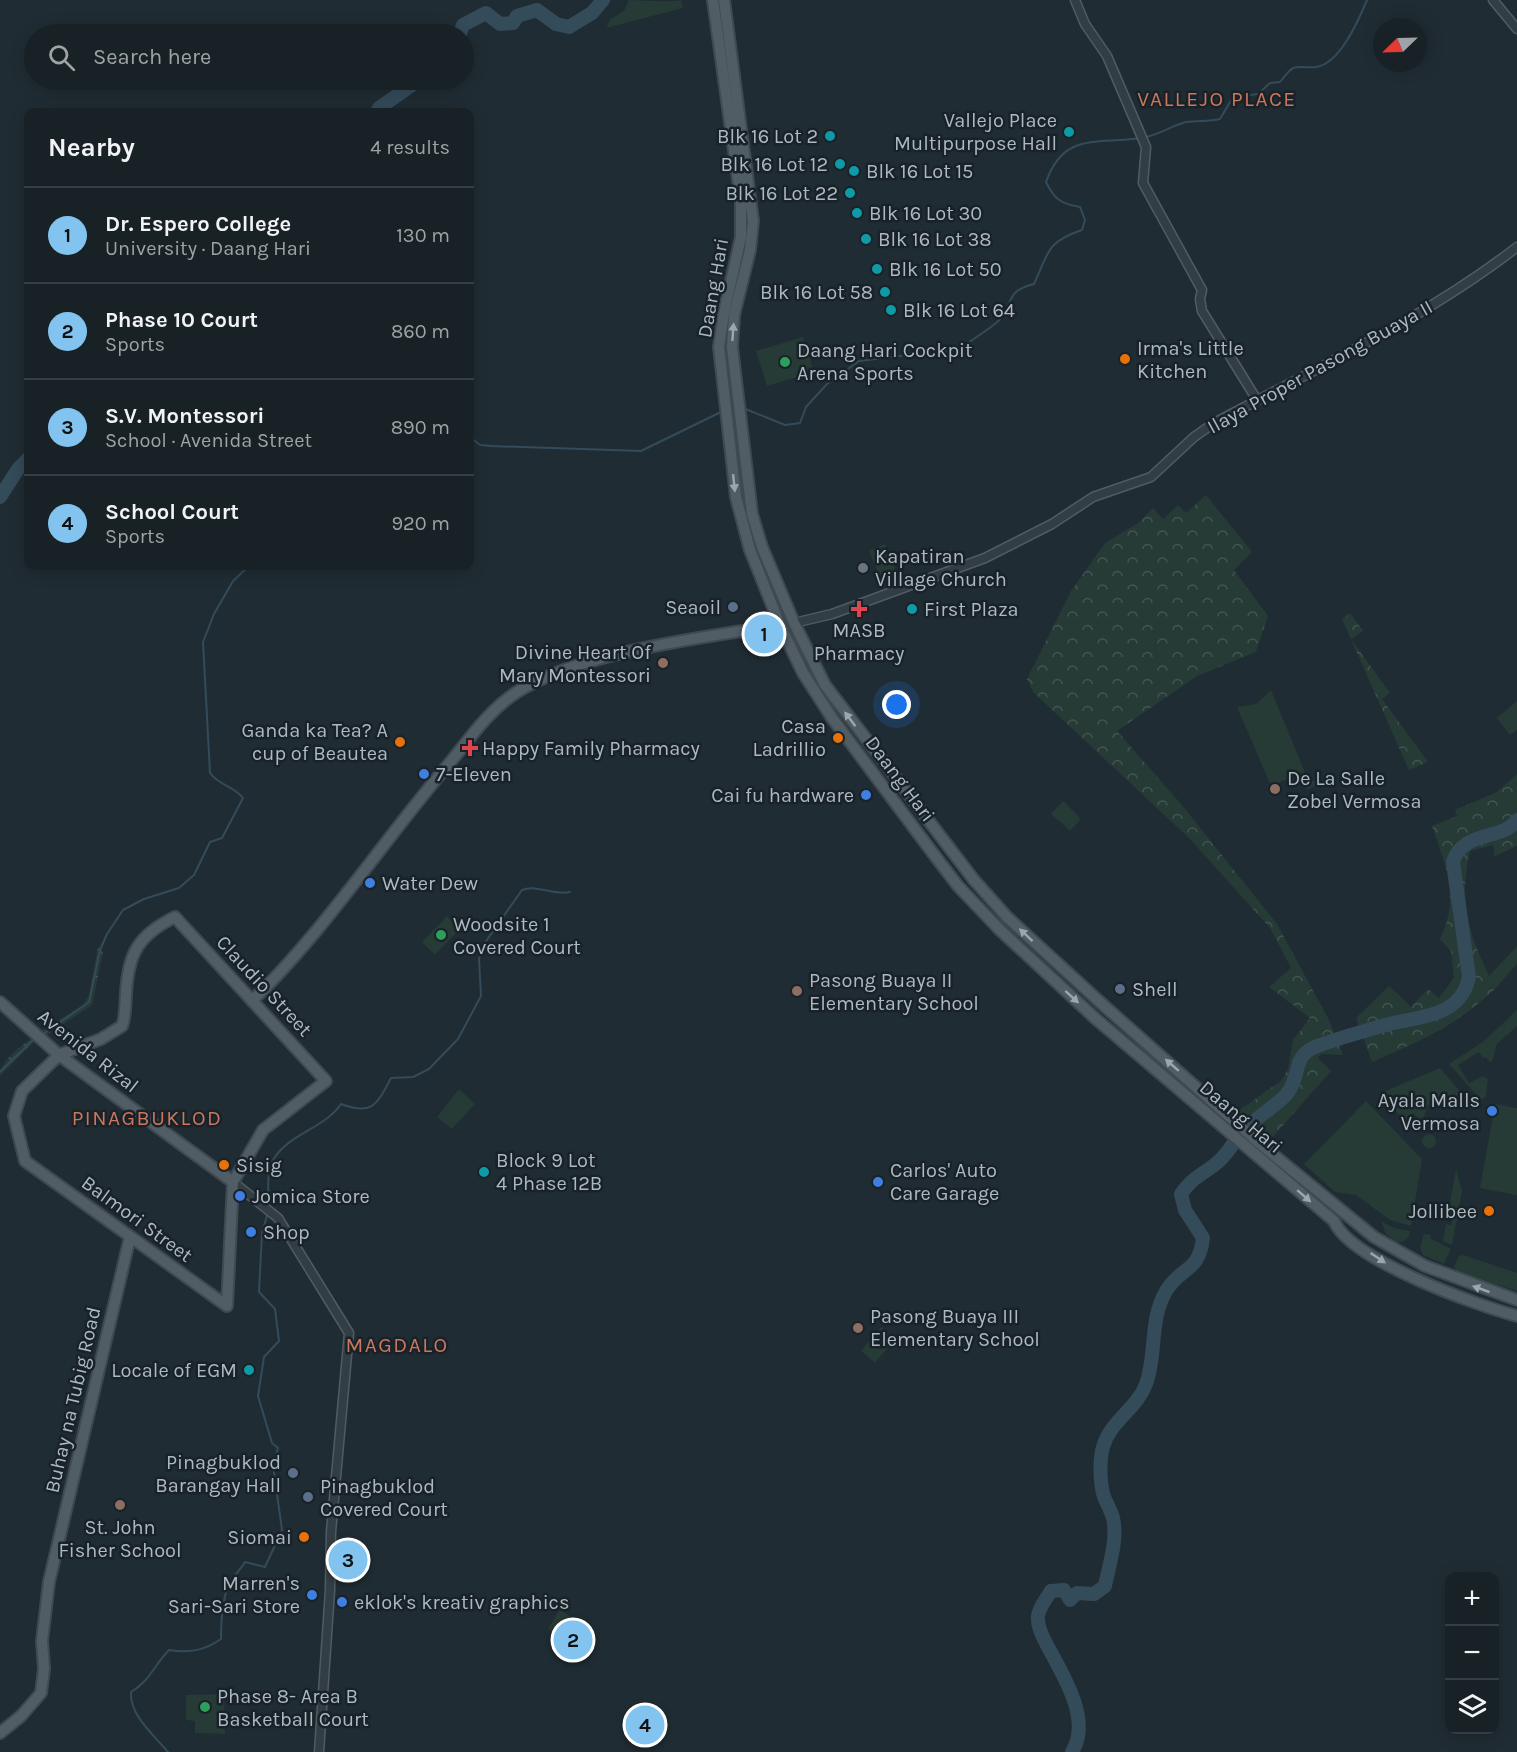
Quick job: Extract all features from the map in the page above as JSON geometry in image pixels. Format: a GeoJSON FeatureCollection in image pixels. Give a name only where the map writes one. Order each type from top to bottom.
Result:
{"type":"FeatureCollection","features":[{"type":"Feature","properties":{"kind":"main road","name":"Daang Hari"},"geometry":{"type":"LineString","coordinates":[[712,0],[722,35],[752,237],[732,333],[754,522],[807,654],[825,685],[944,845],[981,887],[1045,953],[1334,1221],[1337,1228],[1389,1266],[1437,1289],[1517,1316]]}},
{"type":"Feature","properties":{"kind":"main road","name":"Daang Hari"},"geometry":{"type":"LineString","coordinates":[[722,35],[724,0]]}},
{"type":"Feature","properties":{"kind":"main road","name":"Daang Hari"},"geometry":{"type":"LineString","coordinates":[[742,174],[741,237],[720,333],[724,392],[741,523],[780,625],[812,688],[958,886],[1052,979],[1227,1122]]}},
{"type":"Feature","properties":{"kind":"main road"},"geometry":{"type":"LineString","coordinates":[[252,1001],[309,941],[425,792],[488,717],[518,692],[597,660],[780,625]]}},
{"type":"Feature","properties":{"kind":"main road","name":"Claudio Street"},"geometry":{"type":"LineString","coordinates":[[59,1054],[101,1039],[122,1026],[127,970],[132,956],[143,937],[175,917],[326,1081],[263,1130],[233,1182]]}},
{"type":"Feature","properties":{"kind":"main road","name":"Avenida Rizal"},"geometry":{"type":"LineString","coordinates":[[0,1002],[59,1054],[233,1182]]}},
{"type":"Feature","properties":{"kind":"main road","name":"Balmori Street"},"geometry":{"type":"LineString","coordinates":[[59,1054],[33,1078],[18,1101],[14,1116],[21,1153],[25,1161],[227,1306],[233,1182]]}},
{"type":"Feature","properties":{"kind":"main road","name":"Daang Hari"},"geometry":{"type":"LineString","coordinates":[[1255,1147],[1398,1253],[1445,1275],[1517,1300]]}},
{"type":"Feature","properties":{"kind":"main road","name":"Buhay na Tubig Road"},"geometry":{"type":"LineString","coordinates":[[0,1733],[21,1716],[41,1693],[44,1669],[42,1641],[49,1582],[130,1237]]}},
{"type":"Feature","properties":{"kind":"street"},"geometry":{"type":"LineString","coordinates":[[1075,0],[1085,24],[1107,56],[1146,146],[1143,183],[1202,290],[1200,299],[1202,311],[1257,400]]}},
{"type":"Feature","properties":{"kind":"street"},"geometry":{"type":"LineString","coordinates":[[1493,0],[1517,29]]}},
{"type":"Feature","properties":{"kind":"street","name":"Ilaya Proper Pasong Buaya II"},"geometry":{"type":"LineString","coordinates":[[794,624],[867,602],[985,558],[1018,542],[1094,497],[1151,477],[1194,437],[1257,400],[1394,329],[1459,289],[1517,247]]}},
{"type":"Feature","properties":{"kind":"street","name":"Avenida Rizal"},"geometry":{"type":"LineString","coordinates":[[233,1182],[273,1214],[350,1333],[331,1532],[330,1590],[319,1752]]}},
{"type":"Feature","properties":{"kind":"green space"},"geometry":{"type":"Polygon","coordinates":[[[629,0],[681,0],[683,8],[606,28],[611,19],[624,11],[629,0]]]}},
{"type":"Feature","properties":{"kind":"green space","name":"Daang Hari Cockpit Arena Sports"},"geometry":{"type":"Polygon","coordinates":[[[803,337],[814,372],[767,386],[756,351],[803,337]]]}},
{"type":"Feature","properties":{"kind":"green space"},"geometry":{"type":"Polygon","coordinates":[[[1206,495],[1252,552],[1234,570],[1268,616],[1256,652],[1197,676],[1117,731],[1181,804],[1277,924],[1329,1020],[1343,1055],[1321,1054],[1318,1058],[1331,1071],[1270,1140],[1259,1136],[1234,1114],[1282,1080],[1288,1069],[1293,1040],[1310,1018],[1269,987],[1291,968],[1270,928],[1190,839],[1033,692],[1027,679],[1071,591],[1105,543],[1138,523],[1153,508],[1163,519],[1178,505],[1186,513],[1206,495]]]}},
{"type":"Feature","properties":{"kind":"green space"},"geometry":{"type":"Polygon","coordinates":[[[885,544],[896,571],[880,577],[869,551],[885,544]]]}},
{"type":"Feature","properties":{"kind":"green space"},"geometry":{"type":"Polygon","coordinates":[[[1350,613],[1363,631],[1351,639],[1390,693],[1382,699],[1428,762],[1409,770],[1342,619],[1350,613]]]}},
{"type":"Feature","properties":{"kind":"green space"},"geometry":{"type":"Polygon","coordinates":[[[1271,690],[1309,782],[1320,778],[1322,783],[1307,790],[1300,773],[1271,786],[1237,707],[1256,704],[1271,690]]]}},
{"type":"Feature","properties":{"kind":"green space"},"geometry":{"type":"Polygon","coordinates":[[[1517,701],[1517,730],[1510,735],[1497,718],[1517,701]]]}},
{"type":"Feature","properties":{"kind":"green space"},"geometry":{"type":"Polygon","coordinates":[[[1517,774],[1517,846],[1495,856],[1493,845],[1470,851],[1466,872],[1466,907],[1469,923],[1479,954],[1495,989],[1465,1014],[1437,1032],[1372,1062],[1356,1018],[1389,986],[1411,1007],[1428,989],[1439,998],[1454,978],[1451,951],[1440,939],[1449,910],[1449,882],[1432,826],[1457,816],[1455,810],[1497,792],[1517,774]]]}},
{"type":"Feature","properties":{"kind":"green space"},"geometry":{"type":"Polygon","coordinates":[[[1063,801],[1081,819],[1070,831],[1051,814],[1063,801]]]}},
{"type":"Feature","properties":{"kind":"green space","name":"Woodsite 1 Covered Court"},"geometry":{"type":"Polygon","coordinates":[[[447,916],[460,929],[435,955],[422,942],[447,916]]]}},
{"type":"Feature","properties":{"kind":"green space"},"geometry":{"type":"Polygon","coordinates":[[[98,946],[103,953],[92,1005],[47,1035],[41,1031],[83,1005],[89,995],[98,946]]]}},
{"type":"Feature","properties":{"kind":"green space"},"geometry":{"type":"Polygon","coordinates":[[[1517,946],[1517,964],[1495,989],[1489,976],[1517,946]]]}},
{"type":"Feature","properties":{"kind":"green space"},"geometry":{"type":"Polygon","coordinates":[[[1517,1010],[1517,1026],[1497,1044],[1492,1061],[1490,1062],[1486,1057],[1483,1058],[1479,1052],[1458,1065],[1469,1083],[1483,1076],[1488,1079],[1486,1097],[1481,1100],[1449,1064],[1484,1041],[1517,1010]]]}},
{"type":"Feature","properties":{"kind":"green space"},"geometry":{"type":"Polygon","coordinates":[[[30,1039],[34,1042],[0,1076],[7,1060],[30,1039]]]}},
{"type":"Feature","properties":{"kind":"green space"},"geometry":{"type":"Polygon","coordinates":[[[1440,1068],[1466,1098],[1455,1096],[1453,1109],[1428,1105],[1422,1122],[1413,1113],[1407,1118],[1416,1127],[1411,1128],[1389,1104],[1385,1091],[1440,1068]]]}},
{"type":"Feature","properties":{"kind":"green space"},"geometry":{"type":"Polygon","coordinates":[[[459,1089],[475,1104],[452,1129],[437,1117],[459,1089]]]}},
{"type":"Feature","properties":{"kind":"green space"},"geometry":{"type":"Polygon","coordinates":[[[1366,1101],[1422,1159],[1411,1226],[1390,1220],[1356,1195],[1335,1192],[1304,1164],[1366,1101]]]}},
{"type":"Feature","properties":{"kind":"green space"},"geometry":{"type":"Polygon","coordinates":[[[1495,1104],[1517,1108],[1517,1195],[1480,1188],[1495,1104]]]}},
{"type":"Feature","properties":{"kind":"green space"},"geometry":{"type":"Polygon","coordinates":[[[1426,1134],[1432,1134],[1436,1141],[1432,1148],[1426,1148],[1422,1144],[1422,1138],[1426,1134]]]}},
{"type":"Feature","properties":{"kind":"green space"},"geometry":{"type":"Polygon","coordinates":[[[1456,1169],[1462,1191],[1452,1245],[1443,1241],[1446,1224],[1451,1225],[1452,1220],[1447,1219],[1456,1169]]]}},
{"type":"Feature","properties":{"kind":"green space"},"geometry":{"type":"Polygon","coordinates":[[[1381,1221],[1394,1228],[1410,1231],[1409,1236],[1404,1241],[1396,1242],[1386,1234],[1381,1221]]]}},
{"type":"Feature","properties":{"kind":"green space"},"geometry":{"type":"Polygon","coordinates":[[[1424,1234],[1431,1235],[1430,1238],[1451,1249],[1444,1264],[1423,1255],[1420,1247],[1424,1234]]]}},
{"type":"Feature","properties":{"kind":"green space"},"geometry":{"type":"Polygon","coordinates":[[[1463,1255],[1517,1273],[1517,1291],[1456,1272],[1454,1266],[1459,1256],[1463,1255]]]}},
{"type":"Feature","properties":{"kind":"green space"},"geometry":{"type":"Polygon","coordinates":[[[881,1327],[895,1339],[875,1363],[861,1351],[881,1327]]]}},
{"type":"Feature","properties":{"kind":"green space"},"geometry":{"type":"Polygon","coordinates":[[[560,1609],[589,1630],[576,1650],[548,1629],[560,1609]]]}},
{"type":"Feature","properties":{"kind":"green space","name":"Phase 8- Area B Basketball Court"},"geometry":{"type":"Polygon","coordinates":[[[224,1694],[225,1734],[195,1733],[195,1721],[186,1720],[186,1695],[224,1694]]]}},
{"type":"Feature","properties":{"kind":"green space"},"geometry":{"type":"Polygon","coordinates":[[[651,1704],[666,1721],[639,1744],[625,1728],[651,1704]]]}},
{"type":"Feature","properties":{"kind":"waterway"},"geometry":{"type":"LineString","coordinates":[[465,24],[486,13],[500,24],[513,23],[517,16],[537,10],[556,24],[569,27],[592,13],[603,0]]}},
{"type":"Feature","properties":{"kind":"waterway"},"geometry":{"type":"LineString","coordinates":[[1146,137],[1186,122],[1220,119],[1233,97],[1258,94],[1270,83],[1280,82],[1293,68],[1316,67],[1325,64],[1348,40],[1367,0]]}},
{"type":"Feature","properties":{"kind":"waterway"},"geometry":{"type":"LineString","coordinates":[[379,108],[405,90]]}},
{"type":"Feature","properties":{"kind":"waterway"},"geometry":{"type":"LineString","coordinates":[[743,408],[785,425],[800,423],[806,407],[827,384],[859,361],[959,349],[974,339],[1000,319],[1015,293],[1034,284],[1046,256],[1055,244],[1070,234],[1082,230],[1085,220],[1080,207],[1059,200],[1046,182],[1053,166],[1062,155],[1084,144],[1140,138]]}},
{"type":"Feature","properties":{"kind":"waterway"},"geometry":{"type":"LineString","coordinates":[[474,440],[480,445],[491,446],[641,451],[723,411]]}},
{"type":"Feature","properties":{"kind":"waterway"},"geometry":{"type":"LineString","coordinates":[[0,497],[24,463]]}},
{"type":"Feature","properties":{"kind":"waterway"},"geometry":{"type":"LineString","coordinates":[[42,1035],[89,1002],[100,950],[107,934],[123,910],[144,899],[179,888],[194,875],[210,842],[222,838],[243,798],[210,773],[203,642],[214,614],[233,581],[245,570]]}},
{"type":"Feature","properties":{"kind":"waterway"},"geometry":{"type":"LineString","coordinates":[[1072,1752],[1079,1726],[1077,1712],[1067,1684],[1041,1632],[1038,1616],[1041,1606],[1051,1591],[1064,1590],[1070,1600],[1077,1593],[1094,1594],[1105,1586],[1112,1552],[1114,1526],[1102,1486],[1103,1447],[1111,1430],[1136,1401],[1146,1384],[1157,1314],[1166,1291],[1193,1264],[1201,1249],[1203,1238],[1185,1210],[1181,1194],[1193,1180],[1222,1158],[1244,1130],[1286,1095],[1294,1082],[1300,1062],[1308,1051],[1350,1035],[1436,1013],[1457,1001],[1469,977],[1453,862],[1465,845],[1511,827],[1517,820]]}},
{"type":"Feature","properties":{"kind":"waterway"},"geometry":{"type":"LineString","coordinates":[[268,1207],[271,1165],[288,1143],[325,1120],[341,1104],[360,1109],[373,1105],[382,1095],[391,1078],[413,1077],[429,1069],[458,1039],[481,996],[479,959],[482,947],[522,890],[534,888],[558,893],[570,892]]}},
{"type":"Feature","properties":{"kind":"waterway"},"geometry":{"type":"LineString","coordinates":[[0,1072],[34,1039]]}},
{"type":"Feature","properties":{"kind":"waterway"},"geometry":{"type":"LineString","coordinates":[[168,1752],[138,1717],[131,1701],[131,1692],[143,1683],[169,1650],[196,1650],[221,1639],[223,1605],[229,1583],[245,1562],[265,1567],[282,1530],[273,1465],[278,1448],[272,1443],[258,1396],[264,1357],[279,1341],[275,1309],[259,1292],[262,1233],[268,1212]]}},
{"type":"Feature","properties":{"kind":"place","name":"Vallejo Place Multipurpose Hall"},"geometry":{"type":"Point","coordinates":[1069,132]}},
{"type":"Feature","properties":{"kind":"place","name":"Blk 16 Lot 2"},"geometry":{"type":"Point","coordinates":[830,136]}},
{"type":"Feature","properties":{"kind":"place","name":"Blk 16 Lot 12"},"geometry":{"type":"Point","coordinates":[840,164]}},
{"type":"Feature","properties":{"kind":"place","name":"Blk 16 Lot 15"},"geometry":{"type":"Point","coordinates":[854,171]}},
{"type":"Feature","properties":{"kind":"place","name":"Blk 16 Lot 22"},"geometry":{"type":"Point","coordinates":[850,193]}},
{"type":"Feature","properties":{"kind":"place","name":"Blk 16 Lot 30"},"geometry":{"type":"Point","coordinates":[857,213]}},
{"type":"Feature","properties":{"kind":"place","name":"Blk 16 Lot 38"},"geometry":{"type":"Point","coordinates":[866,239]}},
{"type":"Feature","properties":{"kind":"place","name":"Blk 16 Lot 50"},"geometry":{"type":"Point","coordinates":[877,269]}},
{"type":"Feature","properties":{"kind":"place","name":"Blk 16 Lot 58"},"geometry":{"type":"Point","coordinates":[885,292]}},
{"type":"Feature","properties":{"kind":"place","name":"Blk 16 Lot 64"},"geometry":{"type":"Point","coordinates":[891,310]}},
{"type":"Feature","properties":{"kind":"place","name":"Irma's Little Kitchen"},"geometry":{"type":"Point","coordinates":[1125,359]}},
{"type":"Feature","properties":{"kind":"place","name":"Daang Hari Cockpit Arena Sports"},"geometry":{"type":"Point","coordinates":[785,362]}},
{"type":"Feature","properties":{"kind":"place","name":"Kapatiran Village Church"},"geometry":{"type":"Point","coordinates":[863,568]}},
{"type":"Feature","properties":{"kind":"place","name":"Seaoil"},"geometry":{"type":"Point","coordinates":[733,607]}},
{"type":"Feature","properties":{"kind":"place","name":"MASB Pharmacy"},"geometry":{"type":"Point","coordinates":[859,609]}},
{"type":"Feature","properties":{"kind":"place","name":"First Plaza"},"geometry":{"type":"Point","coordinates":[912,609]}},
{"type":"Feature","properties":{"kind":"place","name":"Dr. Espero College"},"geometry":{"type":"Point","coordinates":[764,634]}},
{"type":"Feature","properties":{"kind":"place","name":"Divine Heart Of Mary Montessori"},"geometry":{"type":"Point","coordinates":[663,663]}},
{"type":"Feature","properties":{"kind":"place","name":"Casa Ladrillio"},"geometry":{"type":"Point","coordinates":[838,738]}},
{"type":"Feature","properties":{"kind":"place","name":"Ganda ka Tea? A cup of Beautea"},"geometry":{"type":"Point","coordinates":[400,742]}},
{"type":"Feature","properties":{"kind":"place","name":"Happy Family Pharmacy"},"geometry":{"type":"Point","coordinates":[470,748]}},
{"type":"Feature","properties":{"kind":"place","name":"7-Eleven"},"geometry":{"type":"Point","coordinates":[424,774]}},
{"type":"Feature","properties":{"kind":"place","name":"De La Salle Zobel Vermosa"},"geometry":{"type":"Point","coordinates":[1275,789]}},
{"type":"Feature","properties":{"kind":"place","name":"Cai fu hardware"},"geometry":{"type":"Point","coordinates":[866,795]}},
{"type":"Feature","properties":{"kind":"place","name":"Water Dew"},"geometry":{"type":"Point","coordinates":[370,883]}},
{"type":"Feature","properties":{"kind":"place","name":"Woodsite 1 Covered Court"},"geometry":{"type":"Point","coordinates":[441,935]}},
{"type":"Feature","properties":{"kind":"place","name":"Shell"},"geometry":{"type":"Point","coordinates":[1120,989]}},
{"type":"Feature","properties":{"kind":"place","name":"Pasong Buaya II Elementary School"},"geometry":{"type":"Point","coordinates":[797,991]}},
{"type":"Feature","properties":{"kind":"place","name":"Ayala Malls Vermosa"},"geometry":{"type":"Point","coordinates":[1492,1111]}},
{"type":"Feature","properties":{"kind":"place","name":"Sisig"},"geometry":{"type":"Point","coordinates":[224,1165]}},
{"type":"Feature","properties":{"kind":"place","name":"Block 9 Lot 4 Phase 12B"},"geometry":{"type":"Point","coordinates":[484,1172]}},
{"type":"Feature","properties":{"kind":"place","name":"Carlos' Auto Care Garage"},"geometry":{"type":"Point","coordinates":[878,1182]}},
{"type":"Feature","properties":{"kind":"place","name":"Jomica Store"},"geometry":{"type":"Point","coordinates":[240,1196]}},
{"type":"Feature","properties":{"kind":"place","name":"Jollibee"},"geometry":{"type":"Point","coordinates":[1489,1211]}},
{"type":"Feature","properties":{"kind":"place","name":"Shop"},"geometry":{"type":"Point","coordinates":[251,1232]}},
{"type":"Feature","properties":{"kind":"place","name":"Pasong Buaya III Elementary School"},"geometry":{"type":"Point","coordinates":[858,1328]}},
{"type":"Feature","properties":{"kind":"place","name":"Locale of EGM"},"geometry":{"type":"Point","coordinates":[249,1370]}},
{"type":"Feature","properties":{"kind":"place","name":"Pinagbuklod Barangay Hall"},"geometry":{"type":"Point","coordinates":[293,1473]}},
{"type":"Feature","properties":{"kind":"place","name":"Pinagbuklod Covered Court"},"geometry":{"type":"Point","coordinates":[308,1497]}},
{"type":"Feature","properties":{"kind":"place","name":"St. John Fisher School"},"geometry":{"type":"Point","coordinates":[120,1505]}},
{"type":"Feature","properties":{"kind":"place","name":"Siomai"},"geometry":{"type":"Point","coordinates":[304,1537]}},
{"type":"Feature","properties":{"kind":"place","name":"S.V. Montessori"},"geometry":{"type":"Point","coordinates":[348,1560]}},
{"type":"Feature","properties":{"kind":"place","name":"Marren's Sari-Sari Store"},"geometry":{"type":"Point","coordinates":[312,1595]}},
{"type":"Feature","properties":{"kind":"place","name":"eklok's kreativ graphics"},"geometry":{"type":"Point","coordinates":[342,1602]}},
{"type":"Feature","properties":{"kind":"place","name":"Phase 10 Court"},"geometry":{"type":"Point","coordinates":[573,1640]}},
{"type":"Feature","properties":{"kind":"place","name":"Phase 8- Area B Basketball Court"},"geometry":{"type":"Point","coordinates":[205,1707]}},
{"type":"Feature","properties":{"kind":"place","name":"School Court"},"geometry":{"type":"Point","coordinates":[645,1725]}},
{"type":"Feature","properties":{"kind":"district","name":"VALLEJO PLACE"},"geometry":{"type":"Point","coordinates":[1217,99]}},
{"type":"Feature","properties":{"kind":"district","name":"PINAGBUKLOD"},"geometry":{"type":"Point","coordinates":[147,1118]}},
{"type":"Feature","properties":{"kind":"district","name":"MAGDALO"},"geometry":{"type":"Point","coordinates":[397,1345]}}]}
